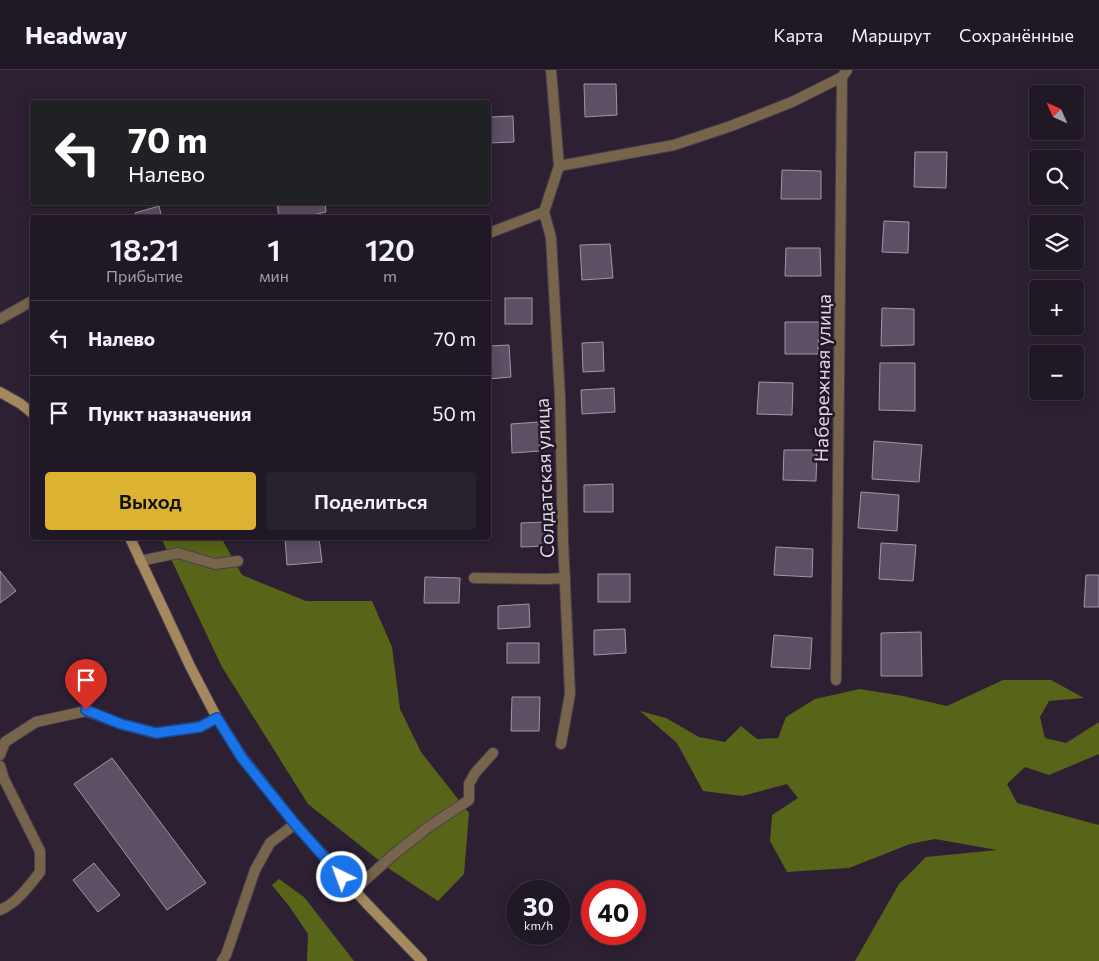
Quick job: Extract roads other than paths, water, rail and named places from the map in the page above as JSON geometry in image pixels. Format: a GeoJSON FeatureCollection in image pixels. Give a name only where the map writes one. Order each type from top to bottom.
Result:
{"type":"FeatureCollection","features":[{"type":"Feature","properties":{"kind":"street"},"geometry":{"type":"LineString","coordinates":[[491,232],[544,212],[559,166],[551,70]]}},
{"type":"Feature","properties":{"kind":"street"},"geometry":{"type":"LineString","coordinates":[[559,166],[674,145],[731,126],[792,102],[845,74]]}},
{"type":"Feature","properties":{"kind":"street","name":"Набережная улица"},"geometry":{"type":"LineString","coordinates":[[836,680],[845,74]]}},
{"type":"Feature","properties":{"kind":"street","name":"Солдатская улица"},"geometry":{"type":"LineString","coordinates":[[544,212],[551,238],[560,397],[570,694],[561,744]]}},
{"type":"Feature","properties":{"kind":"street"},"geometry":{"type":"LineString","coordinates":[[0,319],[30,302]]}},
{"type":"Feature","properties":{"kind":"street"},"geometry":{"type":"LineString","coordinates":[[0,392],[30,411]]}},
{"type":"Feature","properties":{"kind":"street"},"geometry":{"type":"LineString","coordinates":[[131,540],[191,668],[217,718],[242,758],[295,824],[354,890],[422,961]]}},
{"type":"Feature","properties":{"kind":"street"},"geometry":{"type":"LineString","coordinates":[[140,561],[178,553],[215,564],[238,561]]}},
{"type":"Feature","properties":{"kind":"street"},"geometry":{"type":"LineString","coordinates":[[474,578],[565,578]]}},
{"type":"Feature","properties":{"kind":"street"},"geometry":{"type":"LineString","coordinates":[[0,755],[3,740],[36,722],[86,710],[121,724],[156,733],[200,727],[217,718]]}},
{"type":"Feature","properties":{"kind":"street"},"geometry":{"type":"LineString","coordinates":[[354,890],[427,828],[469,800],[469,784],[475,773],[493,753]]}},
{"type":"Feature","properties":{"kind":"street"},"geometry":{"type":"LineString","coordinates":[[0,766],[4,779],[40,851],[40,872],[28,888],[6,908],[0,910]]}},
{"type":"Feature","properties":{"kind":"street"},"geometry":{"type":"LineString","coordinates":[[222,961],[256,870],[266,850],[270,843],[295,824]]}}]}
